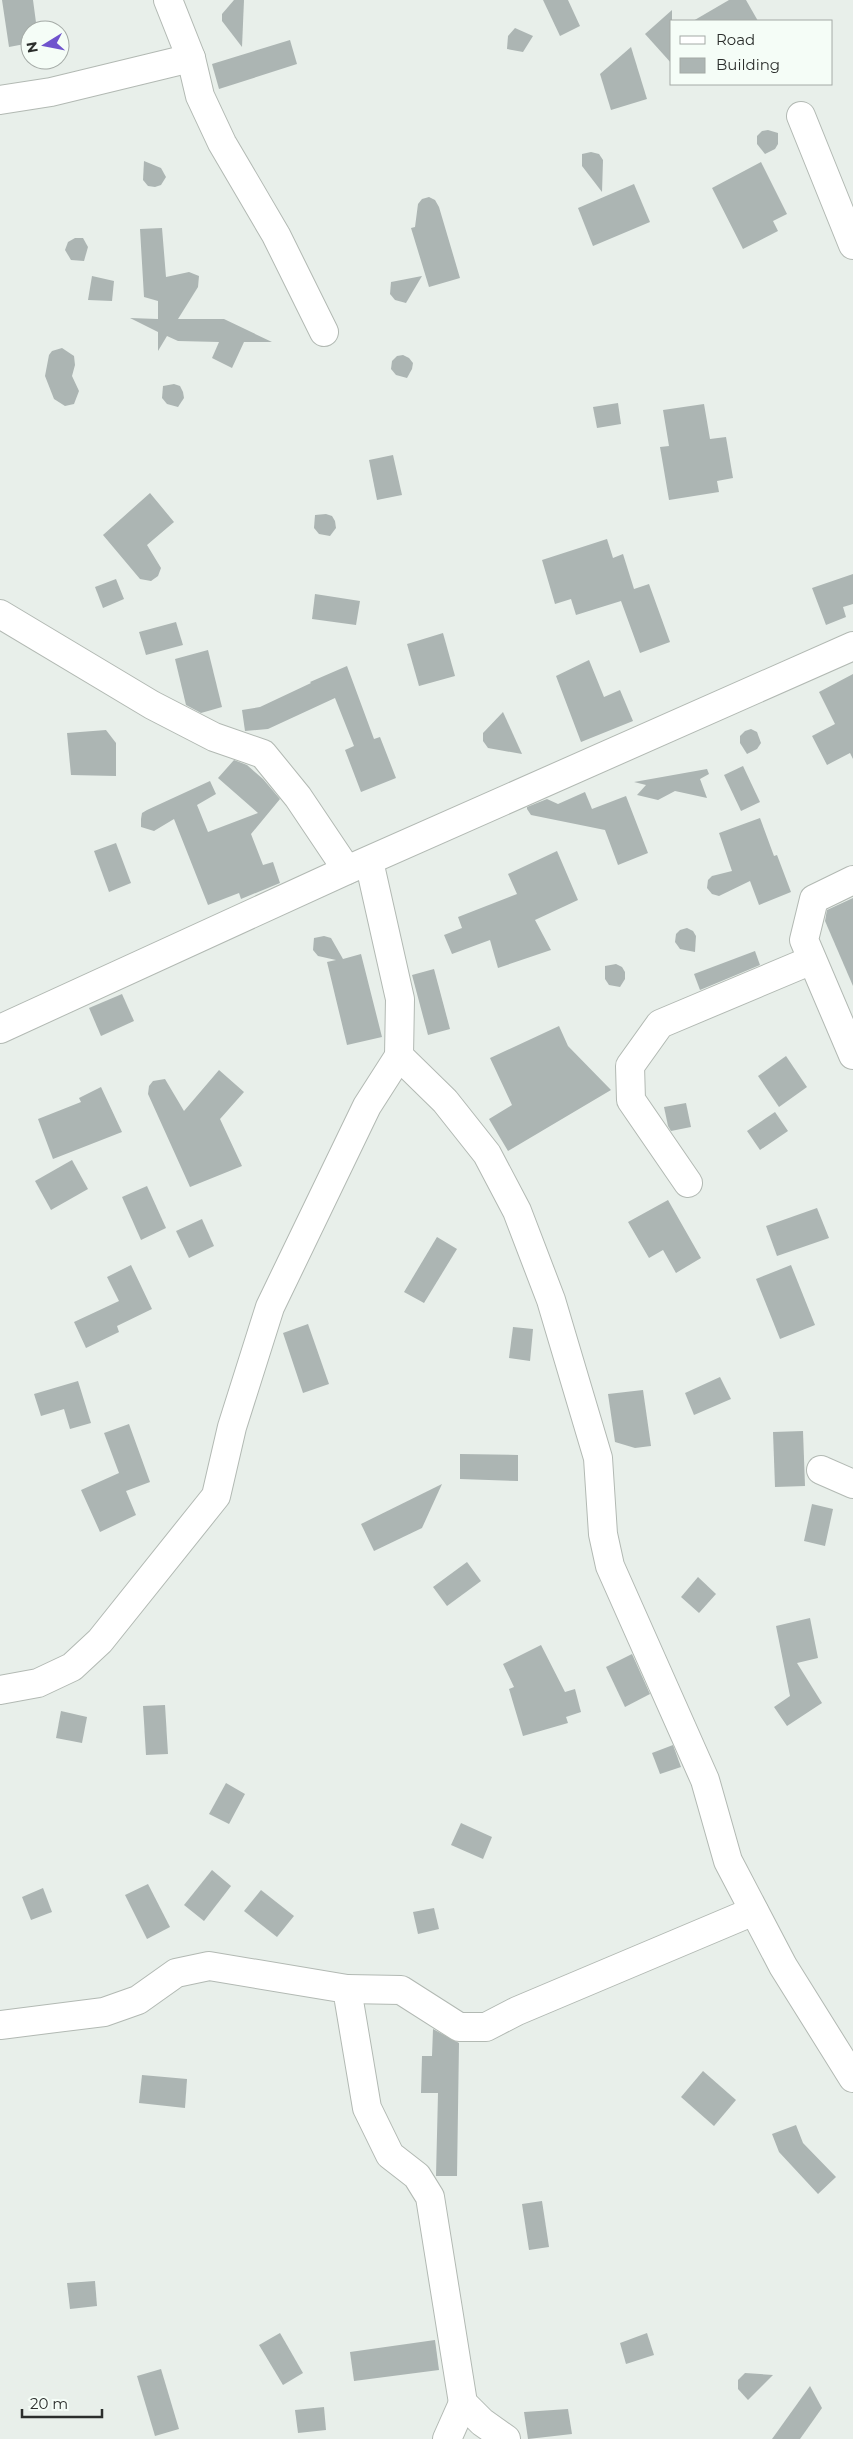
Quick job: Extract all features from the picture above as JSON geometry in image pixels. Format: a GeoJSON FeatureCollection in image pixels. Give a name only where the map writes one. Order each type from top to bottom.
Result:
{"type":"FeatureCollection","features":[{"type":"Feature","properties":{"kind":"street"},"geometry":{"type":"LineString","coordinates":[[168,0],[191,58],[200,96],[222,144],[276,234],[324,332]]}},
{"type":"Feature","properties":{"kind":"street"},"geometry":{"type":"LineString","coordinates":[[0,100],[51,92],[191,58]]}},
{"type":"Feature","properties":{"kind":"street"},"geometry":{"type":"LineString","coordinates":[[801,116],[853,245]]}},
{"type":"Feature","properties":{"kind":"street"},"geometry":{"type":"LineString","coordinates":[[0,614],[152,706],[214,737],[263,754],[358,866],[400,999],[400,1056],[367,1106],[270,1307],[232,1427],[216,1496],[100,1641],[72,1667],[38,1683],[0,1690]]}},
{"type":"Feature","properties":{"kind":"street"},"geometry":{"type":"LineString","coordinates":[[0,1029],[358,866],[853,646]]}},
{"type":"Feature","properties":{"kind":"street"},"geometry":{"type":"LineString","coordinates":[[853,880],[814,899],[804,940],[853,1055]]}},
{"type":"Feature","properties":{"kind":"street"},"geometry":{"type":"LineString","coordinates":[[688,1183],[631,1100],[630,1066],[660,1024],[812,960]]}},
{"type":"Feature","properties":{"kind":"street"},"geometry":{"type":"LineString","coordinates":[[400,1056],[445,1101],[487,1154],[517,1211],[551,1300],[598,1458],[602,1534],[610,1566],[705,1780],[728,1861],[783,1966],[853,2078]]}},
{"type":"Feature","properties":{"kind":"street"},"geometry":{"type":"LineString","coordinates":[[820,1470],[853,1484]]}},
{"type":"Feature","properties":{"kind":"street"},"geometry":{"type":"LineString","coordinates":[[0,2025],[104,2012],[138,2000],[176,1973],[209,1966],[347,1989],[400,1990],[459,2027],[486,2027],[518,2011],[754,1911]]}},
{"type":"Feature","properties":{"kind":"street"},"geometry":{"type":"LineString","coordinates":[[347,1989],[367,2108],[390,2154],[417,2176],[430,2197],[464,2403],[482,2422],[506,2439]]}},
{"type":"Feature","properties":{"kind":"street"},"geometry":{"type":"LineString","coordinates":[[447,2439],[464,2403]]}},
{"type":"Feature","properties":{"kind":"building"},"geometry":{"type":"Polygon","coordinates":[[[2,0],[33,0],[36,20],[20,20],[20,45],[9,47],[2,0]]]}},
{"type":"Feature","properties":{"kind":"building"},"geometry":{"type":"Polygon","coordinates":[[[234,0],[244,0],[242,47],[222,21],[222,14],[234,0]]]}},
{"type":"Feature","properties":{"kind":"building"},"geometry":{"type":"Polygon","coordinates":[[[543,0],[568,0],[580,26],[560,36],[543,0]]]}},
{"type":"Feature","properties":{"kind":"building"},"geometry":{"type":"Polygon","coordinates":[[[729,0],[746,0],[757,20],[695,20],[729,0]]]}},
{"type":"Feature","properties":{"kind":"building"},"geometry":{"type":"Polygon","coordinates":[[[672,10],[672,20],[670,20],[670,62],[645,34],[672,10]]]}},
{"type":"Feature","properties":{"kind":"building"},"geometry":{"type":"Polygon","coordinates":[[[515,28],[533,36],[523,52],[507,49],[508,36],[515,28]]]}},
{"type":"Feature","properties":{"kind":"building"},"geometry":{"type":"Polygon","coordinates":[[[290,40],[297,64],[219,89],[212,64],[290,40]]]}},
{"type":"Feature","properties":{"kind":"building"},"geometry":{"type":"Polygon","coordinates":[[[631,47],[647,99],[611,110],[600,74],[631,47]]]}},
{"type":"Feature","properties":{"kind":"building"},"geometry":{"type":"Polygon","coordinates":[[[768,130],[778,133],[778,144],[775,149],[765,154],[757,144],[757,136],[762,131],[768,130]]]}},
{"type":"Feature","properties":{"kind":"building"},"geometry":{"type":"Polygon","coordinates":[[[591,152],[599,154],[603,160],[602,192],[582,166],[582,154],[591,152]]]}},
{"type":"Feature","properties":{"kind":"building"},"geometry":{"type":"Polygon","coordinates":[[[144,161],[161,168],[166,177],[161,185],[155,187],[148,186],[143,180],[144,161]]]}},
{"type":"Feature","properties":{"kind":"building"},"geometry":{"type":"Polygon","coordinates":[[[761,162],[787,214],[773,221],[778,231],[743,249],[712,188],[761,162]]]}},
{"type":"Feature","properties":{"kind":"building"},"geometry":{"type":"Polygon","coordinates":[[[634,184],[650,222],[593,246],[578,208],[634,184]]]}},
{"type":"Feature","properties":{"kind":"building"},"geometry":{"type":"Polygon","coordinates":[[[429,197],[435,200],[439,207],[460,278],[429,287],[411,228],[415,227],[418,204],[422,199],[429,197]]]}},
{"type":"Feature","properties":{"kind":"building"},"geometry":{"type":"Polygon","coordinates":[[[162,228],[166,277],[189,272],[199,276],[198,287],[178,319],[224,319],[272,342],[244,342],[232,368],[212,358],[219,342],[178,341],[167,336],[158,351],[158,332],[130,318],[158,319],[158,301],[144,297],[140,229],[162,228]]]}},
{"type":"Feature","properties":{"kind":"building"},"geometry":{"type":"Polygon","coordinates":[[[75,238],[83,238],[88,247],[84,261],[71,260],[65,250],[68,242],[75,238]]]}},
{"type":"Feature","properties":{"kind":"building"},"geometry":{"type":"Polygon","coordinates":[[[92,276],[114,281],[112,301],[88,300],[92,276]]]}},
{"type":"Feature","properties":{"kind":"building"},"geometry":{"type":"Polygon","coordinates":[[[422,276],[406,303],[395,300],[390,294],[391,282],[422,276]]]}},
{"type":"Feature","properties":{"kind":"building"},"geometry":{"type":"Polygon","coordinates":[[[62,348],[74,356],[75,365],[72,376],[79,391],[74,404],[65,406],[54,399],[45,376],[49,355],[52,351],[62,348]]]}},
{"type":"Feature","properties":{"kind":"building"},"geometry":{"type":"Polygon","coordinates":[[[403,355],[413,363],[407,378],[396,375],[391,369],[392,361],[397,356],[403,355]]]}},
{"type":"Feature","properties":{"kind":"building"},"geometry":{"type":"Polygon","coordinates":[[[174,384],[180,386],[183,392],[184,398],[178,407],[167,404],[162,398],[163,386],[174,384]]]}},
{"type":"Feature","properties":{"kind":"building"},"geometry":{"type":"Polygon","coordinates":[[[618,403],[621,424],[597,428],[593,407],[618,403]]]}},
{"type":"Feature","properties":{"kind":"building"},"geometry":{"type":"Polygon","coordinates":[[[704,404],[710,439],[726,437],[733,478],[717,481],[719,492],[669,500],[660,447],[669,446],[663,410],[704,404]]]}},
{"type":"Feature","properties":{"kind":"building"},"geometry":{"type":"Polygon","coordinates":[[[393,455],[402,495],[377,500],[369,460],[393,455]]]}},
{"type":"Feature","properties":{"kind":"building"},"geometry":{"type":"Polygon","coordinates":[[[150,493],[174,522],[147,545],[161,568],[158,576],[151,581],[140,579],[103,535],[150,493]]]}},
{"type":"Feature","properties":{"kind":"building"},"geometry":{"type":"Polygon","coordinates":[[[326,514],[332,516],[335,521],[336,528],[330,536],[319,534],[314,528],[315,515],[326,514]]]}},
{"type":"Feature","properties":{"kind":"building"},"geometry":{"type":"Polygon","coordinates":[[[607,539],[613,558],[623,554],[634,589],[649,584],[670,642],[640,653],[621,601],[576,615],[571,599],[555,604],[542,560],[607,539]]]}},
{"type":"Feature","properties":{"kind":"building"},"geometry":{"type":"Polygon","coordinates":[[[853,574],[853,604],[843,607],[846,617],[826,625],[812,588],[853,574]]]}},
{"type":"Feature","properties":{"kind":"building"},"geometry":{"type":"Polygon","coordinates":[[[116,579],[124,599],[103,608],[95,587],[116,579]]]}},
{"type":"Feature","properties":{"kind":"building"},"geometry":{"type":"Polygon","coordinates":[[[315,594],[360,601],[356,625],[312,619],[315,594]]]}},
{"type":"Feature","properties":{"kind":"building"},"geometry":{"type":"Polygon","coordinates":[[[176,622],[183,645],[146,655],[139,632],[176,622]]]}},
{"type":"Feature","properties":{"kind":"building"},"geometry":{"type":"Polygon","coordinates":[[[443,633],[455,676],[419,686],[407,644],[443,633]]]}},
{"type":"Feature","properties":{"kind":"building"},"geometry":{"type":"Polygon","coordinates":[[[208,650],[222,707],[201,713],[186,705],[175,659],[208,650]]]}},
{"type":"Feature","properties":{"kind":"building"},"geometry":{"type":"Polygon","coordinates":[[[589,660],[604,697],[620,690],[633,721],[581,742],[556,676],[589,660]]]}},
{"type":"Feature","properties":{"kind":"building"},"geometry":{"type":"Polygon","coordinates":[[[347,666],[374,739],[380,737],[396,778],[361,792],[345,750],[354,746],[335,698],[268,729],[245,731],[242,710],[260,707],[347,666]]]}},
{"type":"Feature","properties":{"kind":"building"},"geometry":{"type":"Polygon","coordinates":[[[853,674],[853,759],[850,753],[827,765],[812,736],[835,724],[819,692],[853,674]]]}},
{"type":"Feature","properties":{"kind":"building"},"geometry":{"type":"Polygon","coordinates":[[[503,712],[522,754],[488,748],[483,741],[483,733],[503,712]]]}},
{"type":"Feature","properties":{"kind":"building"},"geometry":{"type":"Polygon","coordinates":[[[751,729],[757,732],[761,743],[757,749],[747,754],[740,743],[740,736],[745,731],[751,729]]]}},
{"type":"Feature","properties":{"kind":"building"},"geometry":{"type":"Polygon","coordinates":[[[106,730],[116,743],[116,776],[71,775],[67,733],[106,730]]]}},
{"type":"Feature","properties":{"kind":"building"},"geometry":{"type":"Polygon","coordinates":[[[234,760],[247,765],[263,779],[280,799],[251,834],[263,865],[273,862],[280,883],[241,899],[239,893],[208,905],[174,819],[154,831],[141,827],[142,813],[210,781],[216,794],[197,805],[208,832],[258,813],[218,778],[234,760]]]}},
{"type":"Feature","properties":{"kind":"building"},"geometry":{"type":"Polygon","coordinates":[[[743,766],[760,802],[741,811],[724,775],[743,766]]]}},
{"type":"Feature","properties":{"kind":"building"},"geometry":{"type":"Polygon","coordinates":[[[707,769],[709,774],[700,779],[707,798],[675,791],[658,800],[637,795],[646,785],[634,782],[707,769]]]}},
{"type":"Feature","properties":{"kind":"building"},"geometry":{"type":"Polygon","coordinates":[[[585,792],[592,809],[626,796],[648,853],[618,865],[605,830],[531,815],[527,809],[527,807],[547,799],[558,804],[585,792]]]}},
{"type":"Feature","properties":{"kind":"building"},"geometry":{"type":"Polygon","coordinates":[[[760,818],[774,856],[777,855],[791,892],[759,905],[750,881],[719,896],[712,894],[707,888],[708,880],[712,876],[732,871],[719,833],[760,818]]]}},
{"type":"Feature","properties":{"kind":"building"},"geometry":{"type":"Polygon","coordinates":[[[116,843],[131,883],[109,892],[94,851],[116,843]]]}},
{"type":"Feature","properties":{"kind":"building"},"geometry":{"type":"Polygon","coordinates":[[[557,851],[578,900],[535,920],[551,950],[498,968],[490,940],[452,954],[444,935],[462,928],[458,917],[517,894],[508,874],[557,851]]]}},
{"type":"Feature","properties":{"kind":"building"},"geometry":{"type":"Polygon","coordinates":[[[853,898],[853,986],[825,921],[827,910],[853,898]]]}},
{"type":"Feature","properties":{"kind":"building"},"geometry":{"type":"Polygon","coordinates":[[[687,928],[693,931],[696,936],[695,952],[680,949],[675,942],[676,934],[680,930],[687,928]]]}},
{"type":"Feature","properties":{"kind":"building"},"geometry":{"type":"Polygon","coordinates":[[[324,936],[331,938],[343,959],[361,954],[382,1037],[347,1045],[327,962],[336,960],[318,956],[313,950],[314,938],[324,936]]]}},
{"type":"Feature","properties":{"kind":"building"},"geometry":{"type":"Polygon","coordinates":[[[755,951],[760,965],[700,990],[694,974],[755,951]]]}},
{"type":"Feature","properties":{"kind":"building"},"geometry":{"type":"Polygon","coordinates":[[[616,964],[622,967],[625,972],[625,979],[620,987],[609,985],[605,979],[605,966],[616,964]]]}},
{"type":"Feature","properties":{"kind":"building"},"geometry":{"type":"Polygon","coordinates":[[[434,969],[450,1029],[428,1035],[412,975],[434,969]]]}},
{"type":"Feature","properties":{"kind":"building"},"geometry":{"type":"Polygon","coordinates":[[[122,994],[134,1021],[101,1036],[89,1008],[122,994]]]}},
{"type":"Feature","properties":{"kind":"building"},"geometry":{"type":"Polygon","coordinates":[[[559,1026],[568,1046],[611,1090],[508,1151],[489,1119],[512,1105],[490,1058],[559,1026]]]}},
{"type":"Feature","properties":{"kind":"building"},"geometry":{"type":"Polygon","coordinates":[[[786,1056],[807,1087],[779,1107],[758,1076],[786,1056]]]}},
{"type":"Feature","properties":{"kind":"building"},"geometry":{"type":"Polygon","coordinates":[[[219,1070],[244,1092],[220,1119],[242,1166],[190,1187],[148,1094],[149,1086],[153,1081],[165,1079],[184,1111],[219,1070]]]}},
{"type":"Feature","properties":{"kind":"building"},"geometry":{"type":"Polygon","coordinates":[[[101,1087],[122,1132],[53,1159],[38,1119],[81,1102],[79,1098],[101,1087]]]}},
{"type":"Feature","properties":{"kind":"building"},"geometry":{"type":"Polygon","coordinates":[[[686,1103],[691,1127],[671,1131],[664,1107],[686,1103]]]}},
{"type":"Feature","properties":{"kind":"building"},"geometry":{"type":"Polygon","coordinates":[[[775,1112],[788,1131],[760,1150],[747,1131],[775,1112]]]}},
{"type":"Feature","properties":{"kind":"building"},"geometry":{"type":"Polygon","coordinates":[[[72,1160],[88,1189],[51,1210],[35,1181],[72,1160]]]}},
{"type":"Feature","properties":{"kind":"building"},"geometry":{"type":"Polygon","coordinates":[[[147,1186],[166,1228],[141,1240],[122,1197],[147,1186]]]}},
{"type":"Feature","properties":{"kind":"building"},"geometry":{"type":"Polygon","coordinates":[[[668,1200],[701,1258],[676,1273],[663,1250],[649,1258],[628,1222],[668,1200]]]}},
{"type":"Feature","properties":{"kind":"building"},"geometry":{"type":"Polygon","coordinates":[[[817,1208],[829,1238],[777,1256],[766,1226],[817,1208]]]}},
{"type":"Feature","properties":{"kind":"building"},"geometry":{"type":"Polygon","coordinates":[[[202,1219],[214,1246],[189,1258],[176,1231],[202,1219]]]}},
{"type":"Feature","properties":{"kind":"building"},"geometry":{"type":"Polygon","coordinates":[[[437,1237],[457,1249],[424,1303],[404,1292],[437,1237]]]}},
{"type":"Feature","properties":{"kind":"building"},"geometry":{"type":"Polygon","coordinates":[[[131,1265],[152,1309],[117,1326],[119,1332],[86,1348],[74,1322],[119,1301],[107,1277],[131,1265]]]}},
{"type":"Feature","properties":{"kind":"building"},"geometry":{"type":"Polygon","coordinates":[[[791,1265],[815,1325],[780,1339],[756,1279],[791,1265]]]}},
{"type":"Feature","properties":{"kind":"building"},"geometry":{"type":"Polygon","coordinates":[[[308,1324],[329,1384],[303,1393],[283,1333],[308,1324]]]}},
{"type":"Feature","properties":{"kind":"building"},"geometry":{"type":"Polygon","coordinates":[[[513,1327],[533,1329],[530,1361],[509,1358],[513,1327]]]}},
{"type":"Feature","properties":{"kind":"building"},"geometry":{"type":"Polygon","coordinates":[[[720,1377],[731,1399],[694,1415],[685,1393],[720,1377]]]}},
{"type":"Feature","properties":{"kind":"building"},"geometry":{"type":"Polygon","coordinates":[[[78,1381],[91,1423],[70,1429],[64,1409],[41,1416],[34,1394],[78,1381]]]}},
{"type":"Feature","properties":{"kind":"building"},"geometry":{"type":"Polygon","coordinates":[[[643,1390],[651,1446],[635,1448],[615,1442],[608,1394],[643,1390]]]}},
{"type":"Feature","properties":{"kind":"building"},"geometry":{"type":"Polygon","coordinates":[[[129,1424],[150,1482],[126,1491],[136,1515],[100,1532],[81,1490],[119,1473],[104,1433],[129,1424]]]}},
{"type":"Feature","properties":{"kind":"building"},"geometry":{"type":"Polygon","coordinates":[[[803,1431],[805,1486],[775,1487],[773,1432],[803,1431]]]}},
{"type":"Feature","properties":{"kind":"building"},"geometry":{"type":"Polygon","coordinates":[[[460,1454],[518,1455],[518,1481],[460,1479],[460,1454]]]}},
{"type":"Feature","properties":{"kind":"building"},"geometry":{"type":"Polygon","coordinates":[[[442,1484],[422,1528],[374,1551],[361,1524],[442,1484]]]}},
{"type":"Feature","properties":{"kind":"building"},"geometry":{"type":"Polygon","coordinates":[[[812,1504],[833,1509],[825,1546],[804,1541],[812,1504]]]}},
{"type":"Feature","properties":{"kind":"building"},"geometry":{"type":"Polygon","coordinates":[[[467,1562],[481,1581],[447,1606],[433,1587],[467,1562]]]}},
{"type":"Feature","properties":{"kind":"building"},"geometry":{"type":"Polygon","coordinates":[[[698,1577],[716,1594],[699,1613],[681,1597],[698,1577]]]}},
{"type":"Feature","properties":{"kind":"building"},"geometry":{"type":"Polygon","coordinates":[[[810,1618],[818,1658],[797,1663],[822,1703],[787,1726],[774,1707],[790,1696],[776,1626],[810,1618]]]}},
{"type":"Feature","properties":{"kind":"building"},"geometry":{"type":"Polygon","coordinates":[[[541,1645],[565,1692],[575,1689],[581,1712],[566,1717],[568,1723],[523,1736],[509,1689],[514,1687],[503,1664],[541,1645]]]}},
{"type":"Feature","properties":{"kind":"building"},"geometry":{"type":"Polygon","coordinates":[[[632,1654],[650,1694],[625,1707],[606,1667],[632,1654]]]}},
{"type":"Feature","properties":{"kind":"building"},"geometry":{"type":"Polygon","coordinates":[[[165,1705],[168,1754],[146,1755],[143,1706],[165,1705]]]}},
{"type":"Feature","properties":{"kind":"building"},"geometry":{"type":"Polygon","coordinates":[[[61,1711],[87,1717],[82,1743],[56,1738],[61,1711]]]}},
{"type":"Feature","properties":{"kind":"building"},"geometry":{"type":"Polygon","coordinates":[[[673,1745],[681,1767],[660,1774],[652,1753],[673,1745]]]}},
{"type":"Feature","properties":{"kind":"building"},"geometry":{"type":"Polygon","coordinates":[[[226,1783],[245,1794],[229,1824],[209,1814],[226,1783]]]}},
{"type":"Feature","properties":{"kind":"building"},"geometry":{"type":"Polygon","coordinates":[[[461,1823],[492,1837],[483,1859],[451,1845],[461,1823]]]}},
{"type":"Feature","properties":{"kind":"building"},"geometry":{"type":"Polygon","coordinates":[[[212,1870],[231,1886],[204,1921],[184,1905],[212,1870]]]}},
{"type":"Feature","properties":{"kind":"building"},"geometry":{"type":"Polygon","coordinates":[[[148,1884],[170,1927],[147,1939],[125,1895],[148,1884]]]}},
{"type":"Feature","properties":{"kind":"building"},"geometry":{"type":"Polygon","coordinates":[[[43,1888],[52,1912],[31,1920],[22,1897],[43,1888]]]}},
{"type":"Feature","properties":{"kind":"building"},"geometry":{"type":"Polygon","coordinates":[[[261,1890],[294,1916],[277,1937],[244,1911],[261,1890]]]}},
{"type":"Feature","properties":{"kind":"building"},"geometry":{"type":"Polygon","coordinates":[[[434,1908],[439,1929],[418,1934],[413,1912],[434,1908]]]}},
{"type":"Feature","properties":{"kind":"building"},"geometry":{"type":"Polygon","coordinates":[[[433,2029],[459,2043],[457,2176],[436,2176],[438,2093],[421,2093],[422,2056],[432,2056],[433,2029]]]}},
{"type":"Feature","properties":{"kind":"building"},"geometry":{"type":"Polygon","coordinates":[[[703,2071],[736,2100],[714,2126],[681,2097],[703,2071]]]}},
{"type":"Feature","properties":{"kind":"building"},"geometry":{"type":"Polygon","coordinates":[[[142,2075],[187,2079],[185,2108],[139,2103],[142,2075]]]}},
{"type":"Feature","properties":{"kind":"building"},"geometry":{"type":"Polygon","coordinates":[[[796,2125],[803,2143],[836,2177],[818,2194],[779,2152],[772,2134],[796,2125]]]}},
{"type":"Feature","properties":{"kind":"building"},"geometry":{"type":"Polygon","coordinates":[[[542,2201],[549,2247],[529,2250],[522,2204],[542,2201]]]}},
{"type":"Feature","properties":{"kind":"building"},"geometry":{"type":"Polygon","coordinates":[[[95,2281],[97,2306],[70,2309],[67,2283],[95,2281]]]}},
{"type":"Feature","properties":{"kind":"building"},"geometry":{"type":"Polygon","coordinates":[[[280,2333],[303,2373],[283,2385],[259,2345],[280,2333]]]}},
{"type":"Feature","properties":{"kind":"building"},"geometry":{"type":"Polygon","coordinates":[[[647,2333],[654,2355],[626,2364],[620,2343],[647,2333]]]}},
{"type":"Feature","properties":{"kind":"building"},"geometry":{"type":"Polygon","coordinates":[[[435,2340],[439,2370],[354,2381],[350,2352],[435,2340]]]}},
{"type":"Feature","properties":{"kind":"building"},"geometry":{"type":"Polygon","coordinates":[[[161,2369],[179,2429],[155,2436],[137,2376],[161,2369]]]}},
{"type":"Feature","properties":{"kind":"building"},"geometry":{"type":"Polygon","coordinates":[[[745,2373],[773,2375],[748,2400],[738,2389],[738,2380],[745,2373]]]}},
{"type":"Feature","properties":{"kind":"building"},"geometry":{"type":"Polygon","coordinates":[[[810,2386],[822,2408],[800,2439],[772,2439],[810,2386]]]}},
{"type":"Feature","properties":{"kind":"building"},"geometry":{"type":"Polygon","coordinates":[[[324,2407],[326,2430],[298,2433],[295,2410],[324,2407]]]}},
{"type":"Feature","properties":{"kind":"building"},"geometry":{"type":"Polygon","coordinates":[[[568,2409],[572,2434],[528,2439],[524,2412],[568,2409]]]}}]}
